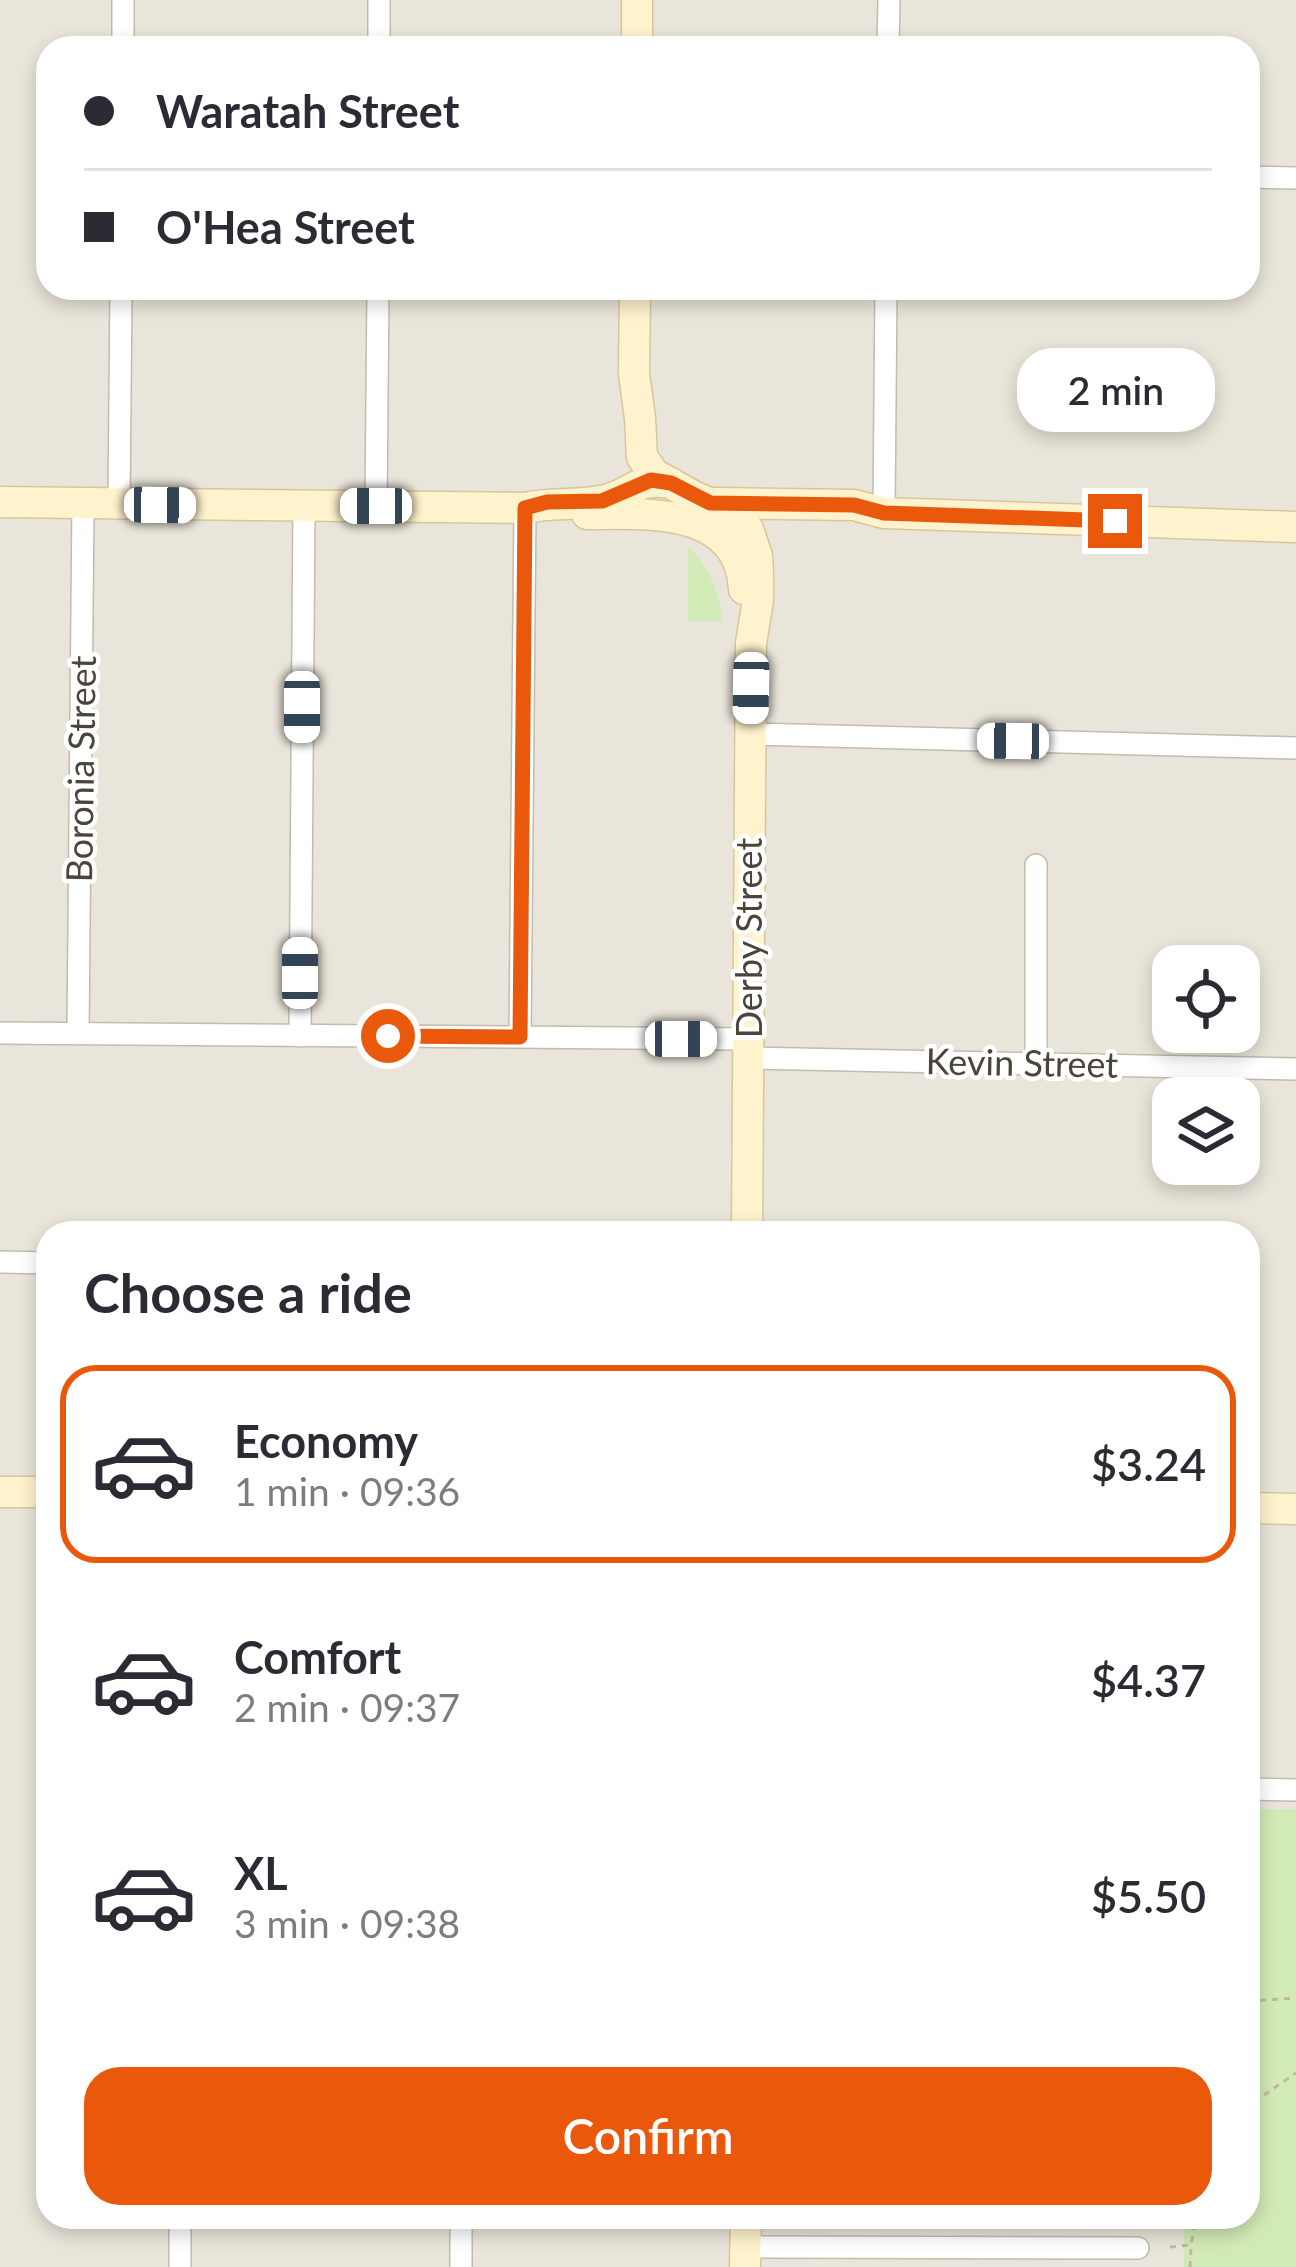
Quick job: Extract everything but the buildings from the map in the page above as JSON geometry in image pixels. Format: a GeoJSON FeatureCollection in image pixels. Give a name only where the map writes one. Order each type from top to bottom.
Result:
{"type":"FeatureCollection","features":[{"type":"Feature","properties":{"kind":"street"},"geometry":{"type":"LineString","coordinates":[[123,0],[123,36]]}},
{"type":"Feature","properties":{"kind":"street"},"geometry":{"type":"LineString","coordinates":[[379,36],[380,0]]}},
{"type":"Feature","properties":{"kind":"street"},"geometry":{"type":"LineString","coordinates":[[637,0],[637,36]]}},
{"type":"Feature","properties":{"kind":"street"},"geometry":{"type":"LineString","coordinates":[[888,36],[889,0]]}},
{"type":"Feature","properties":{"kind":"street"},"geometry":{"type":"LineString","coordinates":[[1260,176],[1296,178]]}},
{"type":"Feature","properties":{"kind":"street"},"geometry":{"type":"LineString","coordinates":[[119,504],[121,300]]}},
{"type":"Feature","properties":{"kind":"street"},"geometry":{"type":"LineString","coordinates":[[376,506],[378,300]]}},
{"type":"Feature","properties":{"kind":"street"},"geometry":{"type":"LineString","coordinates":[[635,300],[634,374],[642,457],[669,499]]}},
{"type":"Feature","properties":{"kind":"street"},"geometry":{"type":"LineString","coordinates":[[884,513],[886,300]]}},
{"type":"Feature","properties":{"kind":"street"},"geometry":{"type":"LineString","coordinates":[[634,374],[625,418],[626,455],[635,485]]}},
{"type":"Feature","properties":{"kind":"street"},"geometry":{"type":"LineString","coordinates":[[525,508],[547,502],[602,501],[651,480],[669,499],[706,514],[854,505],[884,513],[1296,527]]}},
{"type":"Feature","properties":{"kind":"street"},"geometry":{"type":"LineString","coordinates":[[0,502],[525,508],[546,514],[669,499]]}},
{"type":"Feature","properties":{"kind":"street","name":"Boronia Street"},"geometry":{"type":"LineString","coordinates":[[78,1034],[83,503]]}},
{"type":"Feature","properties":{"kind":"street"},"geometry":{"type":"LineString","coordinates":[[299,1036],[304,506]]}},
{"type":"Feature","properties":{"kind":"street"},"geometry":{"type":"LineString","coordinates":[[520,1037],[525,508]]}},
{"type":"Feature","properties":{"kind":"street"},"geometry":{"type":"LineString","coordinates":[[706,514],[721,535],[730,536],[784,517],[854,519],[884,513]]}},
{"type":"Feature","properties":{"kind":"street","name":"Derby Street"},"geometry":{"type":"LineString","coordinates":[[706,514],[740,564],[751,643],[747,1221]]}},
{"type":"Feature","properties":{"kind":"street","name":"Derby Street"},"geometry":{"type":"LineString","coordinates":[[748,530],[758,572],[751,643]]}},
{"type":"Feature","properties":{"kind":"street"},"geometry":{"type":"LineString","coordinates":[[750,734],[1296,748]]}},
{"type":"Feature","properties":{"kind":"street"},"geometry":{"type":"LineString","coordinates":[[1036,865],[1036,1063]]}},
{"type":"Feature","properties":{"kind":"street","name":"Kevin Street"},"geometry":{"type":"LineString","coordinates":[[0,1034],[520,1037],[1036,1063],[1296,1069]]}},
{"type":"Feature","properties":{"kind":"street"},"geometry":{"type":"LineString","coordinates":[[0,1262],[36,1263]]}},
{"type":"Feature","properties":{"kind":"street"},"geometry":{"type":"LineString","coordinates":[[0,1492],[36,1492]]}},
{"type":"Feature","properties":{"kind":"street"},"geometry":{"type":"LineString","coordinates":[[1260,1508],[1296,1509]]}},
{"type":"Feature","properties":{"kind":"street"},"geometry":{"type":"LineString","coordinates":[[1260,1789],[1296,1790]]}},
{"type":"Feature","properties":{"kind":"street"},"geometry":{"type":"LineString","coordinates":[[180,2229],[180,2267]]}},
{"type":"Feature","properties":{"kind":"street"},"geometry":{"type":"LineString","coordinates":[[461,2229],[461,2267]]}},
{"type":"Feature","properties":{"kind":"street"},"geometry":{"type":"LineString","coordinates":[[745,2244],[1138,2248]]}},
{"type":"Feature","properties":{"kind":"path"},"geometry":{"type":"LineString","coordinates":[[1260,2000],[1296,1998]]}},
{"type":"Feature","properties":{"kind":"path"},"geometry":{"type":"LineString","coordinates":[[1260,2100],[1296,2073]]}},
{"type":"Feature","properties":{"kind":"path"},"geometry":{"type":"LineString","coordinates":[[1190,2267],[1194,2229]]}},
{"type":"Feature","properties":{"kind":"path"},"geometry":{"type":"LineString","coordinates":[[1169,2247],[1191,2245]]}},
{"type":"Feature","properties":{"kind":"shaded area"},"geometry":{"type":"Polygon","coordinates":[[[0,0],[1296,0],[1296,2267],[0,2267],[0,0]]]}},
{"type":"Feature","properties":{"kind":"green space"},"geometry":{"type":"Polygon","coordinates":[[[688,546],[712,580],[722,621],[688,621],[688,546]]]}},
{"type":"Feature","properties":{"kind":"green space"},"geometry":{"type":"Polygon","coordinates":[[[1296,1809],[1296,2267],[1184,2267],[1184,2229],[1260,2229],[1260,1810],[1296,1809]]]}},
{"type":"Feature","properties":{"kind":"route"},"geometry":{"type":"LineString","coordinates":[[388,1036],[520,1037],[525,508],[547,502],[602,501],[651,480],[671,483],[710,503],[854,505],[884,513],[1115,521]]}}]}
